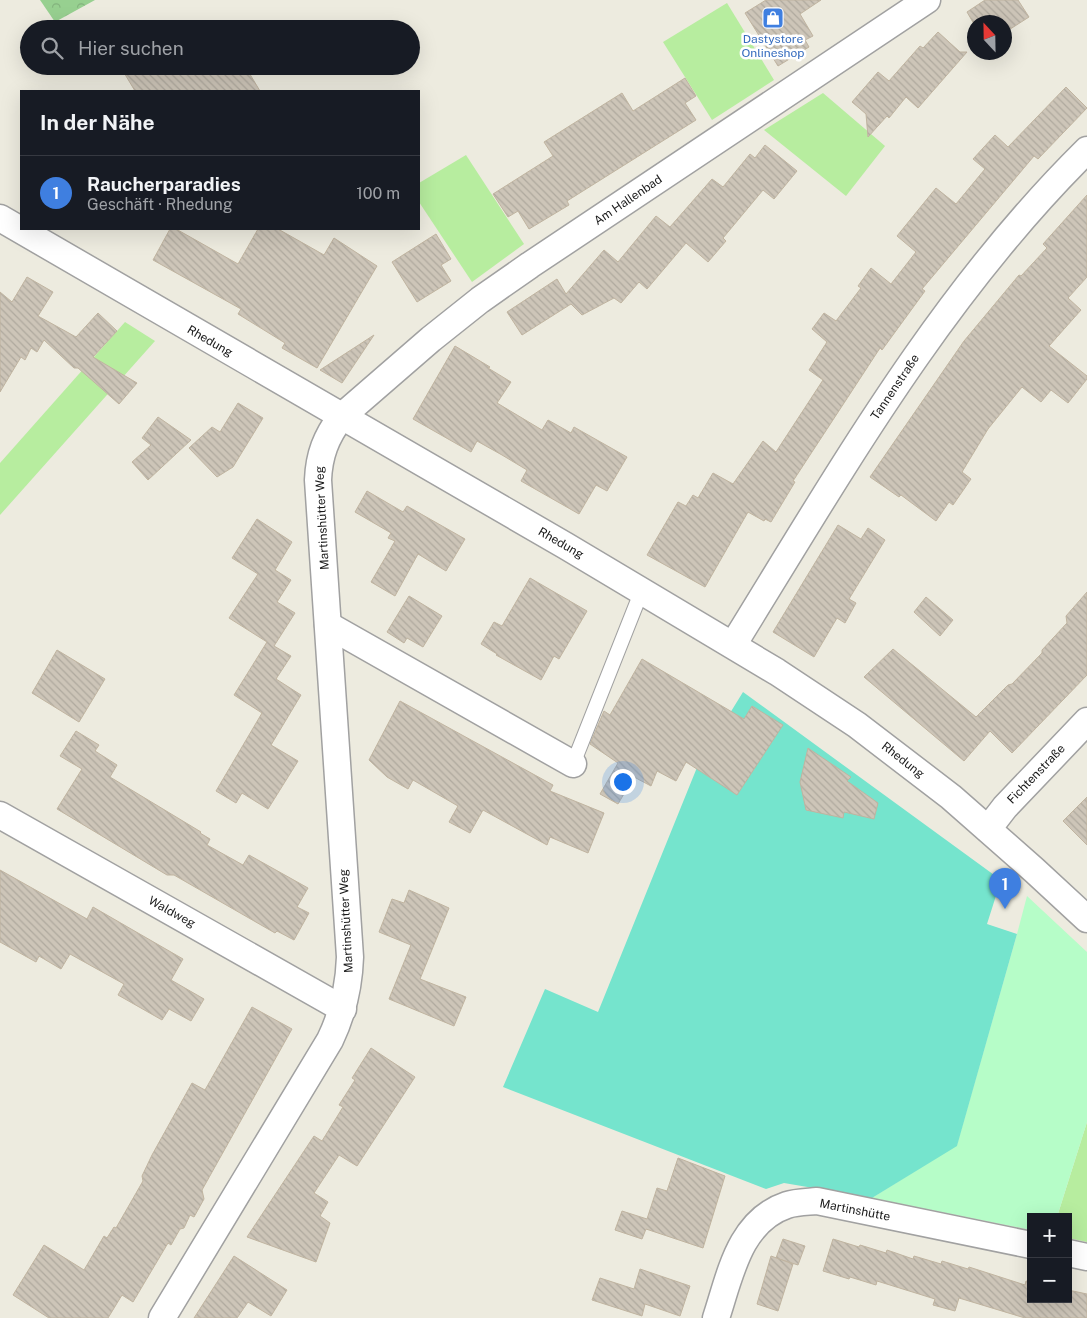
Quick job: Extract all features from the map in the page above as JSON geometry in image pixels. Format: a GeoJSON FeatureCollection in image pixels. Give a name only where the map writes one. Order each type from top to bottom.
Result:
{"type":"FeatureCollection","features":[{"type":"Feature","properties":{"kind":"street","name":"Am Hallenbad"},"geometry":{"type":"LineString","coordinates":[[341,417],[480,300],[927,0]]}},
{"type":"Feature","properties":{"kind":"street","name":"Tannenstraße"},"geometry":{"type":"LineString","coordinates":[[733,645],[845,462],[942,318],[1020,221],[1087,150]]}},
{"type":"Feature","properties":{"kind":"street","name":"Rhedung"},"geometry":{"type":"LineString","coordinates":[[0,218],[20,230]]}},
{"type":"Feature","properties":{"kind":"street","name":"Rhedung"},"geometry":{"type":"LineString","coordinates":[[21,230],[642,590],[733,645],[857,725],[928,779],[988,829],[1087,920]]}},
{"type":"Feature","properties":{"kind":"street","name":"Martinshütter Weg"},"geometry":{"type":"LineString","coordinates":[[162,1318],[330,1040],[343,1009],[348,985],[350,957],[318,480],[318,464],[326,440],[330,431],[341,417]]}},
{"type":"Feature","properties":{"kind":"street"},"geometry":{"type":"LineString","coordinates":[[328,625],[573,764]]}},
{"type":"Feature","properties":{"kind":"street","name":"Fichtenstraße"},"geometry":{"type":"LineString","coordinates":[[988,829],[1005,807],[1087,721]]}},
{"type":"Feature","properties":{"kind":"street","name":"Waldweg"},"geometry":{"type":"LineString","coordinates":[[0,815],[343,1009]]}},
{"type":"Feature","properties":{"kind":"street","name":"Martinshütte"},"geometry":{"type":"LineString","coordinates":[[716,1318],[736,1256],[743,1242],[762,1219],[787,1204],[817,1201],[1027,1245]]}},
{"type":"Feature","properties":{"kind":"street"},"geometry":{"type":"LineString","coordinates":[[1072,1254],[1087,1257]]}},
{"type":"Feature","properties":{"kind":"lane"},"geometry":{"type":"LineString","coordinates":[[573,764],[642,590]]}},
{"type":"Feature","properties":{"kind":"green space"},"geometry":{"type":"Polygon","coordinates":[[[40,0],[95,0],[59,20],[54,20],[40,0]]]}},
{"type":"Feature","properties":{"kind":"green space"},"geometry":{"type":"Polygon","coordinates":[[[727,3],[774,80],[712,120],[663,42],[727,3]]]}},
{"type":"Feature","properties":{"kind":"green space"},"geometry":{"type":"Polygon","coordinates":[[[823,93],[885,146],[846,196],[764,130],[823,93]]]}},
{"type":"Feature","properties":{"kind":"green space"},"geometry":{"type":"Polygon","coordinates":[[[466,155],[524,244],[472,282],[420,204],[420,182],[466,155]]]}},
{"type":"Feature","properties":{"kind":"green space"},"geometry":{"type":"Polygon","coordinates":[[[125,322],[155,341],[0,515],[0,463],[125,322]]]}},
{"type":"Feature","properties":{"kind":"green space"},"geometry":{"type":"Polygon","coordinates":[[[1027,896],[1087,952],[1087,1122],[1058,1213],[1027,1213],[1027,1229],[872,1198],[957,1145],[1027,896]]]}},
{"type":"Feature","properties":{"kind":"green space"},"geometry":{"type":"Polygon","coordinates":[[[1087,1122],[1087,1242],[1072,1239],[1072,1213],[1058,1213],[1087,1122]]]}},
{"type":"Feature","properties":{"kind":"shaded area"},"geometry":{"type":"Polygon","coordinates":[[[743,692],[1001,880],[987,924],[1017,934],[957,1146],[872,1198],[784,1183],[766,1189],[503,1087],[545,989],[598,1012],[698,765],[743,692]]]}},
{"type":"Feature","properties":{"kind":"building"},"geometry":{"type":"Polygon","coordinates":[[[766,0],[821,0],[800,14],[813,36],[805,40],[809,47],[778,66],[745,13],[766,0]]]}},
{"type":"Feature","properties":{"kind":"building"},"geometry":{"type":"Polygon","coordinates":[[[985,0],[1018,0],[1029,17],[1012,28],[1012,15],[969,15],[967,12],[985,0]]]}},
{"type":"Feature","properties":{"kind":"building"},"geometry":{"type":"Polygon","coordinates":[[[938,32],[960,52],[967,52],[918,108],[906,97],[889,118],[887,116],[868,137],[866,114],[852,102],[878,72],[889,81],[920,46],[923,48],[938,32]]]}},
{"type":"Feature","properties":{"kind":"building"},"geometry":{"type":"Polygon","coordinates":[[[125,75],[250,75],[259,90],[134,90],[125,75]]]}},
{"type":"Feature","properties":{"kind":"building"},"geometry":{"type":"Polygon","coordinates":[[[685,78],[696,96],[685,103],[696,120],[567,201],[569,205],[529,229],[518,211],[508,217],[493,194],[553,156],[544,142],[622,93],[633,111],[685,78]]]}},
{"type":"Feature","properties":{"kind":"building"},"geometry":{"type":"Polygon","coordinates":[[[1066,87],[1087,108],[1038,159],[1034,156],[922,289],[925,291],[882,350],[880,348],[793,481],[795,482],[771,522],[765,519],[764,521],[748,512],[705,587],[647,555],[678,502],[686,506],[693,495],[698,498],[713,473],[733,484],[763,441],[776,452],[823,380],[809,370],[827,342],[812,329],[824,313],[836,321],[861,288],[858,286],[871,268],[891,284],[916,252],[897,236],[936,188],[956,204],[985,169],[973,159],[995,135],[1008,147],[1066,87]]]}},
{"type":"Feature","properties":{"kind":"building"},"geometry":{"type":"Polygon","coordinates":[[[765,145],[797,171],[774,199],[763,190],[723,238],[726,241],[708,262],[686,243],[647,289],[639,282],[621,303],[614,298],[582,315],[571,304],[522,335],[507,312],[557,279],[566,294],[604,250],[618,262],[656,216],[670,227],[712,179],[723,187],[750,154],[755,158],[765,145]]]}},
{"type":"Feature","properties":{"kind":"building"},"geometry":{"type":"Polygon","coordinates":[[[1087,195],[1087,277],[1068,298],[1081,310],[1049,346],[1087,376],[1087,379],[1068,403],[1051,390],[1041,402],[1022,387],[988,429],[962,472],[971,479],[953,505],[949,502],[936,521],[901,495],[899,497],[870,477],[964,341],[1019,275],[1021,276],[1047,248],[1043,244],[1087,195]]]}},
{"type":"Feature","properties":{"kind":"building"},"geometry":{"type":"Polygon","coordinates":[[[169,230],[178,230],[238,264],[257,230],[280,230],[324,255],[334,238],[377,266],[317,368],[282,348],[285,343],[238,314],[241,309],[153,260],[169,230]]]}},
{"type":"Feature","properties":{"kind":"building"},"geometry":{"type":"Polygon","coordinates":[[[436,234],[451,259],[441,265],[451,281],[417,302],[392,262],[436,234]]]}},
{"type":"Feature","properties":{"kind":"building"},"geometry":{"type":"Polygon","coordinates":[[[27,277],[53,292],[38,316],[76,337],[98,313],[117,331],[93,357],[137,383],[119,404],[78,368],[74,368],[44,340],[37,352],[31,348],[25,360],[21,357],[0,392],[0,292],[12,302],[27,277]]]}},
{"type":"Feature","properties":{"kind":"building"},"geometry":{"type":"Polygon","coordinates":[[[374,335],[342,383],[320,370],[374,335]]]}},
{"type":"Feature","properties":{"kind":"building"},"geometry":{"type":"Polygon","coordinates":[[[455,346],[511,382],[497,403],[542,430],[548,420],[571,433],[574,427],[627,457],[607,491],[596,485],[579,514],[521,481],[527,470],[502,455],[477,441],[471,452],[413,419],[455,346]]]}},
{"type":"Feature","properties":{"kind":"building"},"geometry":{"type":"Polygon","coordinates":[[[238,403],[263,418],[233,467],[217,477],[189,448],[212,427],[220,432],[238,403]]]}},
{"type":"Feature","properties":{"kind":"building"},"geometry":{"type":"Polygon","coordinates":[[[158,417],[191,440],[148,480],[132,462],[151,445],[142,438],[158,417]]]}},
{"type":"Feature","properties":{"kind":"building"},"geometry":{"type":"Polygon","coordinates":[[[367,491],[403,512],[407,506],[465,539],[446,571],[418,554],[395,596],[371,582],[395,541],[388,538],[391,533],[355,512],[367,491]]]}},
{"type":"Feature","properties":{"kind":"building"},"geometry":{"type":"Polygon","coordinates":[[[257,519],[292,542],[275,570],[291,580],[277,602],[295,613],[274,646],[291,656],[276,679],[301,695],[271,745],[298,761],[268,809],[242,793],[236,803],[216,791],[262,713],[234,695],[267,642],[229,618],[258,574],[232,558],[257,519]]]}},
{"type":"Feature","properties":{"kind":"building"},"geometry":{"type":"Polygon","coordinates":[[[838,525],[861,539],[868,528],[885,540],[849,599],[856,603],[845,623],[837,618],[814,657],[773,632],[838,525]]]}},
{"type":"Feature","properties":{"kind":"building"},"geometry":{"type":"Polygon","coordinates":[[[530,578],[587,611],[559,659],[554,656],[541,680],[496,655],[481,644],[494,622],[502,626],[530,578]]]}},
{"type":"Feature","properties":{"kind":"building"},"geometry":{"type":"Polygon","coordinates":[[[1087,592],[1087,675],[1012,753],[990,731],[964,761],[864,677],[893,649],[976,717],[1042,653],[1042,650],[1067,623],[1066,616],[1087,592]]]}},
{"type":"Feature","properties":{"kind":"building"},"geometry":{"type":"Polygon","coordinates":[[[409,596],[442,616],[423,647],[407,638],[404,643],[387,632],[409,596]]]}},
{"type":"Feature","properties":{"kind":"building"},"geometry":{"type":"Polygon","coordinates":[[[926,597],[953,620],[940,636],[914,612],[926,597]]]}},
{"type":"Feature","properties":{"kind":"building"},"geometry":{"type":"Polygon","coordinates":[[[57,650],[105,679],[79,722],[32,693],[57,650]]]}},
{"type":"Feature","properties":{"kind":"building"},"geometry":{"type":"Polygon","coordinates":[[[642,659],[744,719],[752,706],[783,725],[737,795],[686,762],[676,781],[657,771],[651,786],[634,777],[618,804],[600,794],[618,763],[590,744],[604,711],[610,715],[642,659]]]}},
{"type":"Feature","properties":{"kind":"building"},"geometry":{"type":"Polygon","coordinates":[[[400,701],[553,785],[550,791],[604,813],[588,853],[550,837],[547,845],[483,810],[470,833],[449,822],[458,806],[413,780],[408,789],[387,777],[369,760],[400,701]]]}},
{"type":"Feature","properties":{"kind":"building"},"geometry":{"type":"Polygon","coordinates":[[[76,731],[99,745],[95,751],[117,765],[110,777],[201,832],[210,839],[207,845],[243,865],[249,855],[308,888],[297,907],[309,913],[294,940],[277,931],[275,933],[174,875],[167,875],[57,809],[82,769],[60,756],[76,731]]]}},
{"type":"Feature","properties":{"kind":"building"},"geometry":{"type":"Polygon","coordinates":[[[808,748],[851,777],[847,781],[878,803],[874,819],[844,812],[843,818],[806,810],[800,782],[808,748]]]}},
{"type":"Feature","properties":{"kind":"building"},"geometry":{"type":"Polygon","coordinates":[[[1087,797],[1087,845],[1063,821],[1087,797]]]}},
{"type":"Feature","properties":{"kind":"building"},"geometry":{"type":"Polygon","coordinates":[[[0,870],[87,919],[93,907],[183,959],[171,980],[204,999],[191,1021],[169,1009],[162,1020],[118,995],[124,984],[70,954],[61,969],[39,956],[36,962],[0,942],[0,870]]]}},
{"type":"Feature","properties":{"kind":"building"},"geometry":{"type":"Polygon","coordinates":[[[409,890],[449,908],[420,979],[466,997],[454,1026],[389,999],[411,945],[379,932],[392,899],[404,903],[409,890]]]}},
{"type":"Feature","properties":{"kind":"building"},"geometry":{"type":"Polygon","coordinates":[[[252,1007],[292,1029],[202,1190],[204,1199],[194,1217],[190,1215],[184,1228],[180,1229],[171,1245],[168,1243],[133,1302],[122,1295],[108,1318],[49,1318],[13,1295],[44,1245],[84,1270],[104,1236],[107,1238],[114,1227],[116,1228],[143,1181],[142,1176],[152,1155],[192,1083],[205,1090],[252,1007]]]}},
{"type":"Feature","properties":{"kind":"building"},"geometry":{"type":"Polygon","coordinates":[[[371,1048],[415,1077],[357,1166],[339,1155],[314,1193],[328,1202],[320,1216],[330,1223],[316,1262],[247,1237],[314,1136],[322,1141],[343,1107],[339,1105],[355,1080],[352,1078],[371,1048]]]}},
{"type":"Feature","properties":{"kind":"building"},"geometry":{"type":"Polygon","coordinates":[[[678,1158],[725,1176],[703,1248],[646,1229],[642,1239],[615,1230],[622,1211],[647,1219],[657,1188],[667,1191],[678,1158]]]}},
{"type":"Feature","properties":{"kind":"building"},"geometry":{"type":"Polygon","coordinates":[[[783,1239],[805,1246],[798,1265],[776,1258],[783,1239]]]}},
{"type":"Feature","properties":{"kind":"building"},"geometry":{"type":"Polygon","coordinates":[[[833,1239],[886,1253],[887,1250],[913,1259],[914,1256],[941,1264],[942,1261],[968,1269],[969,1267],[1025,1285],[1027,1281],[1027,1303],[1072,1303],[1072,1291],[1087,1294],[1087,1318],[1025,1318],[959,1298],[955,1311],[933,1305],[935,1299],[877,1281],[876,1285],[823,1271],[833,1239]]]}},
{"type":"Feature","properties":{"kind":"building"},"geometry":{"type":"Polygon","coordinates":[[[234,1256],[287,1290],[271,1316],[248,1302],[237,1318],[194,1318],[234,1256]]]}},
{"type":"Feature","properties":{"kind":"building"},"geometry":{"type":"Polygon","coordinates":[[[771,1256],[793,1264],[778,1311],[757,1304],[771,1256]]]}},
{"type":"Feature","properties":{"kind":"building"},"geometry":{"type":"Polygon","coordinates":[[[640,1269],[690,1286],[680,1316],[645,1304],[642,1316],[592,1300],[600,1278],[634,1289],[640,1269]]]}},
{"type":"Feature","properties":{"kind":"place","name":"Dastystore Onlineshop"},"geometry":{"type":"Point","coordinates":[773,18]}},
{"type":"Feature","properties":{"kind":"place","name":"Raucherparadies"},"geometry":{"type":"Point","coordinates":[1005,909]}}]}
